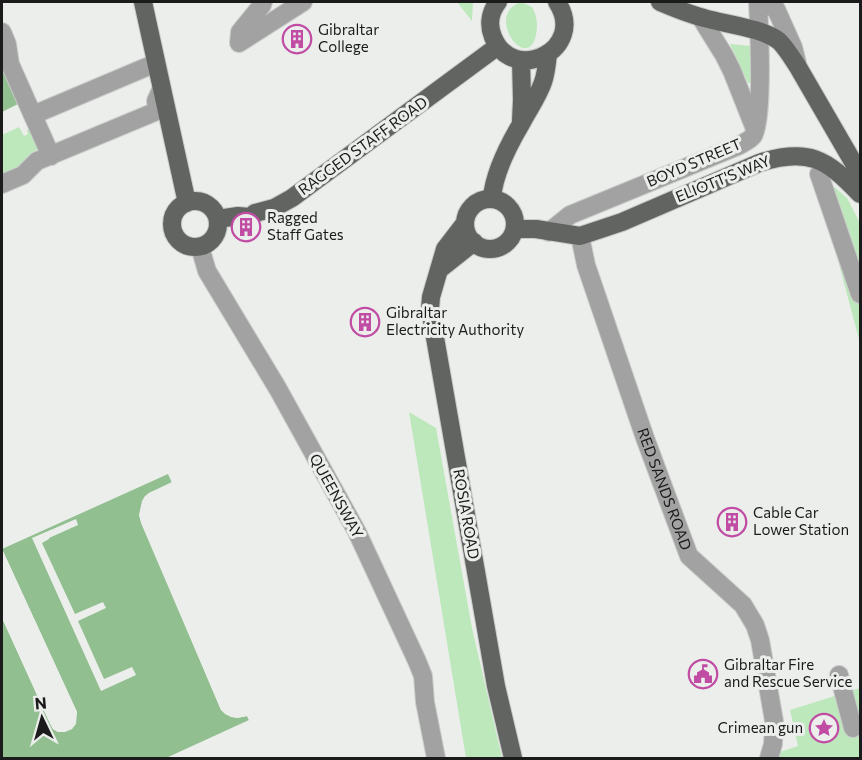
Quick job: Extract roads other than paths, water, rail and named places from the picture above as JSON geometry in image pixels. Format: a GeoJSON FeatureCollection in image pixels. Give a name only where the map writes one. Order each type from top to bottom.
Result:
{"type":"FeatureCollection","features":[{"type":"Feature","properties":{"kind":"main road"},"geometry":{"type":"LineString","coordinates":[[143,2],[187,203]]}},
{"type":"Feature","properties":{"kind":"main road"},"geometry":{"type":"LineString","coordinates":[[496,2],[490,26],[498,46],[512,57],[530,60],[548,54],[561,39],[564,27],[563,13],[557,2]]}},
{"type":"Feature","properties":{"kind":"main road"},"geometry":{"type":"LineString","coordinates":[[660,2],[701,18],[759,31],[779,42],[798,67],[852,175]]}},
{"type":"Feature","properties":{"kind":"main road","name":"RAGGED STAFF ROAD"},"geometry":{"type":"LineString","coordinates":[[218,219],[250,217],[292,198],[498,46]]}},
{"type":"Feature","properties":{"kind":"main road"},"geometry":{"type":"LineString","coordinates":[[465,223],[466,230],[474,243],[487,249],[501,246],[512,238],[516,229],[515,216],[512,210],[499,200],[492,198],[493,186],[497,172],[543,82],[548,54]]}},
{"type":"Feature","properties":{"kind":"main road"},"geometry":{"type":"LineString","coordinates":[[521,60],[521,123]]}},
{"type":"Feature","properties":{"kind":"main road","name":"ELIOTT'S WAY"},"geometry":{"type":"LineString","coordinates":[[580,236],[622,222],[759,163],[782,157],[809,157],[852,175],[861,194]]}},
{"type":"Feature","properties":{"kind":"main road","name":"ROSIA ROAD"},"geometry":{"type":"LineString","coordinates":[[492,198],[477,202],[471,208],[465,223],[445,249],[431,297],[430,309],[496,686],[513,759]]}},
{"type":"Feature","properties":{"kind":"main road"},"geometry":{"type":"LineString","coordinates":[[195,202],[209,206],[218,219],[216,233],[212,240],[200,247],[193,248],[181,243],[173,232],[172,225],[176,212],[187,203],[195,202]]}},
{"type":"Feature","properties":{"kind":"main road"},"geometry":{"type":"LineString","coordinates":[[516,229],[536,229],[580,236]]}},
{"type":"Feature","properties":{"kind":"main road"},"geometry":{"type":"LineString","coordinates":[[440,269],[474,243]]}},
{"type":"Feature","properties":{"kind":"street"},"geometry":{"type":"LineString","coordinates":[[263,2],[240,32],[239,44],[303,2]]}},
{"type":"Feature","properties":{"kind":"street"},"geometry":{"type":"LineString","coordinates":[[755,131],[759,101],[758,2],[776,9],[793,47],[798,67]]}},
{"type":"Feature","properties":{"kind":"street","name":"BOYD STREET"},"geometry":{"type":"LineString","coordinates":[[549,231],[570,214],[738,146],[753,136],[755,131],[732,71],[701,18]]}},
{"type":"Feature","properties":{"kind":"street"},"geometry":{"type":"LineString","coordinates":[[2,32],[7,44],[10,64],[51,156]]}},
{"type":"Feature","properties":{"kind":"street"},"geometry":{"type":"LineString","coordinates":[[33,115],[156,63]]}},
{"type":"Feature","properties":{"kind":"street"},"geometry":{"type":"LineString","coordinates":[[2,184],[23,174],[37,162],[157,111],[156,101],[161,90]]}},
{"type":"Feature","properties":{"kind":"street"},"geometry":{"type":"LineString","coordinates":[[819,174],[861,294]]}},
{"type":"Feature","properties":{"kind":"street","name":"RED SANDS ROAD"},"geometry":{"type":"LineString","coordinates":[[580,236],[586,265],[645,438],[689,556],[744,605],[755,625],[760,640],[774,721],[773,744],[769,759]]}},
{"type":"Feature","properties":{"kind":"street","name":"QUEENSWAY"},"geometry":{"type":"LineString","coordinates":[[200,247],[207,271],[278,389],[357,532],[417,661],[423,676],[424,702],[436,759]]}},
{"type":"Feature","properties":{"kind":"street"},"geometry":{"type":"LineString","coordinates":[[839,675],[852,728]]}},
{"type":"Feature","properties":{"kind":"place","name":"Gibraltar College"},"geometry":{"type":"Point","coordinates":[297,39]}},
{"type":"Feature","properties":{"kind":"place","name":"Ragged Staff Gates"},"geometry":{"type":"Point","coordinates":[246,227]}},
{"type":"Feature","properties":{"kind":"place","name":"Gibraltar Electricity Authority"},"geometry":{"type":"Point","coordinates":[365,322]}},
{"type":"Feature","properties":{"kind":"place","name":"Cable Car Lower Station"},"geometry":{"type":"Point","coordinates":[732,522]}},
{"type":"Feature","properties":{"kind":"place","name":"Gibraltar Fire and Rescue Service"},"geometry":{"type":"Point","coordinates":[703,674]}},
{"type":"Feature","properties":{"kind":"place","name":"Crimean gun"},"geometry":{"type":"Point","coordinates":[824,728]}}]}
